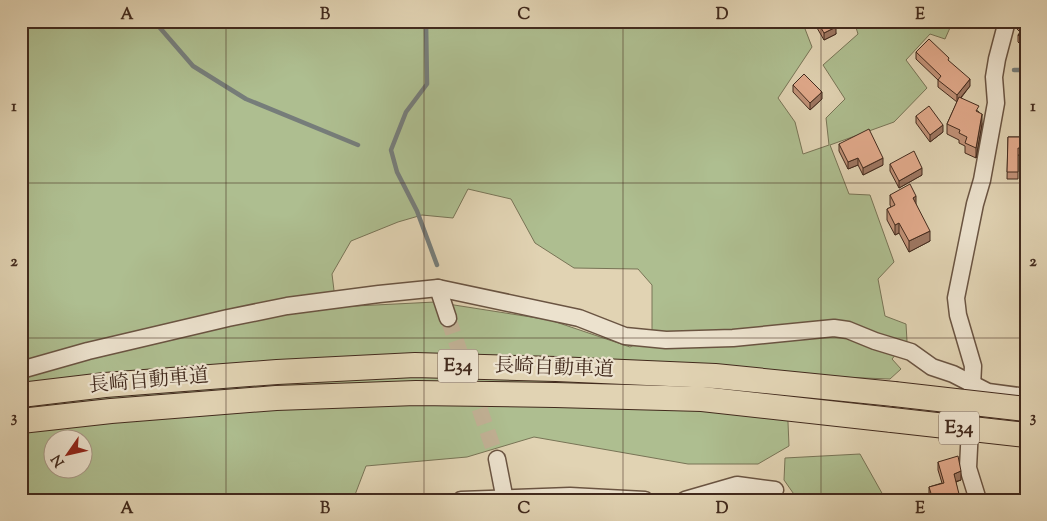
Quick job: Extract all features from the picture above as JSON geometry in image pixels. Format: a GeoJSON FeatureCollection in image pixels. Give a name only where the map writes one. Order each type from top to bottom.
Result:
{"type":"FeatureCollection","features":[{"type":"Feature","properties":{"kind":"highway","name":"長崎自動車道"},"geometry":{"type":"LineString","coordinates":[[21,395],[105,385],[416,365],[715,376],[1026,409]]}},
{"type":"Feature","properties":{"kind":"highway","name":"長崎自動車道"},"geometry":{"type":"LineString","coordinates":[[21,421],[111,410],[276,398],[416,393],[702,399],[1026,435]]}},
{"type":"Feature","properties":{"kind":"street"},"geometry":{"type":"LineString","coordinates":[[978,500],[968,468],[973,366],[958,315],[956,298],[975,204],[982,180],[996,102],[995,68],[1001,38],[1007,21]]}},
{"type":"Feature","properties":{"kind":"street"},"geometry":{"type":"LineString","coordinates":[[438,288],[448,318]]}},
{"type":"Feature","properties":{"kind":"street"},"geometry":{"type":"LineString","coordinates":[[21,370],[88,351],[228,318],[306,304],[438,288],[579,318],[625,336],[666,340],[733,338],[834,328],[848,330],[910,352],[932,366],[953,374],[988,392],[1026,397]]}},
{"type":"Feature","properties":{"kind":"street"},"geometry":{"type":"LineString","coordinates":[[497,459],[504,499]]}},
{"type":"Feature","properties":{"kind":"street"},"geometry":{"type":"LineString","coordinates":[[684,500],[737,485],[775,490]]}},
{"type":"Feature","properties":{"kind":"street"},"geometry":{"type":"LineString","coordinates":[[461,500],[570,496],[645,500]]}},
{"type":"Feature","properties":{"kind":"green space"},"geometry":{"type":"Polygon","coordinates":[[[21,21],[802,21],[812,47],[778,98],[795,122],[803,154],[829,145],[826,118],[845,99],[823,65],[858,34],[854,21],[953,21],[945,39],[930,34],[906,60],[927,88],[894,122],[830,145],[849,194],[870,195],[894,262],[878,279],[885,316],[906,324],[907,341],[892,359],[901,369],[890,379],[786,375],[789,446],[758,464],[688,464],[534,437],[467,457],[366,466],[353,500],[21,500],[21,21]],[[468,189],[453,218],[422,215],[398,222],[351,241],[332,274],[336,307],[435,302],[550,320],[630,347],[652,336],[652,285],[638,269],[574,268],[535,243],[511,199],[468,189]]]}},
{"type":"Feature","properties":{"kind":"green space"},"geometry":{"type":"Polygon","coordinates":[[[860,454],[883,495],[894,500],[798,500],[784,480],[785,458],[860,454]]]}},
{"type":"Feature","properties":{"kind":"building"},"geometry":{"type":"Polygon","coordinates":[[[817,21],[833,21],[836,27],[824,33],[817,21]]]}},
{"type":"Feature","properties":{"kind":"building"},"geometry":{"type":"Polygon","coordinates":[[[1018,21],[1026,21],[1026,43],[1018,35],[1024,29],[1018,21]]]}},
{"type":"Feature","properties":{"kind":"building"},"geometry":{"type":"Polygon","coordinates":[[[929,39],[949,58],[948,60],[970,79],[957,95],[938,80],[941,76],[916,52],[929,39]]]}},
{"type":"Feature","properties":{"kind":"building"},"geometry":{"type":"Polygon","coordinates":[[[804,74],[822,92],[810,103],[793,85],[804,74]]]}},
{"type":"Feature","properties":{"kind":"building"},"geometry":{"type":"Polygon","coordinates":[[[959,97],[979,106],[976,111],[982,114],[976,148],[965,143],[967,137],[959,133],[960,130],[947,124],[959,97]]]}},
{"type":"Feature","properties":{"kind":"building"},"geometry":{"type":"Polygon","coordinates":[[[929,106],[943,125],[930,135],[916,116],[929,106]]]}},
{"type":"Feature","properties":{"kind":"building"},"geometry":{"type":"Polygon","coordinates":[[[869,129],[883,158],[863,168],[858,158],[848,162],[839,144],[869,129]]]}},
{"type":"Feature","properties":{"kind":"building"},"geometry":{"type":"Polygon","coordinates":[[[1008,137],[1026,137],[1026,149],[1018,148],[1018,172],[1007,172],[1008,137]]]}},
{"type":"Feature","properties":{"kind":"building"},"geometry":{"type":"Polygon","coordinates":[[[914,151],[922,168],[899,181],[890,164],[914,151]]]}},
{"type":"Feature","properties":{"kind":"building"},"geometry":{"type":"Polygon","coordinates":[[[910,184],[916,196],[913,198],[930,231],[909,241],[899,223],[895,225],[887,209],[895,205],[890,195],[910,184]]]}},
{"type":"Feature","properties":{"kind":"building"},"geometry":{"type":"Polygon","coordinates":[[[958,456],[961,471],[954,474],[959,494],[957,494],[958,500],[933,500],[929,487],[944,483],[938,462],[958,456]]]}},
{"type":"Feature","properties":{"kind":"waterway"},"geometry":{"type":"LineString","coordinates":[[154,21],[193,66],[246,99],[358,145]]}},
{"type":"Feature","properties":{"kind":"waterway"},"geometry":{"type":"LineString","coordinates":[[426,21],[427,84],[406,112],[391,150],[397,172],[417,211],[437,265]]}},
{"type":"Feature","properties":{"kind":"waterway"},"geometry":{"type":"LineString","coordinates":[[1014,70],[1026,70]]}},
{"type":"Feature","properties":{"kind":"tunnel"},"geometry":{"type":"LineString","coordinates":[[448,318],[497,459]]}}]}
